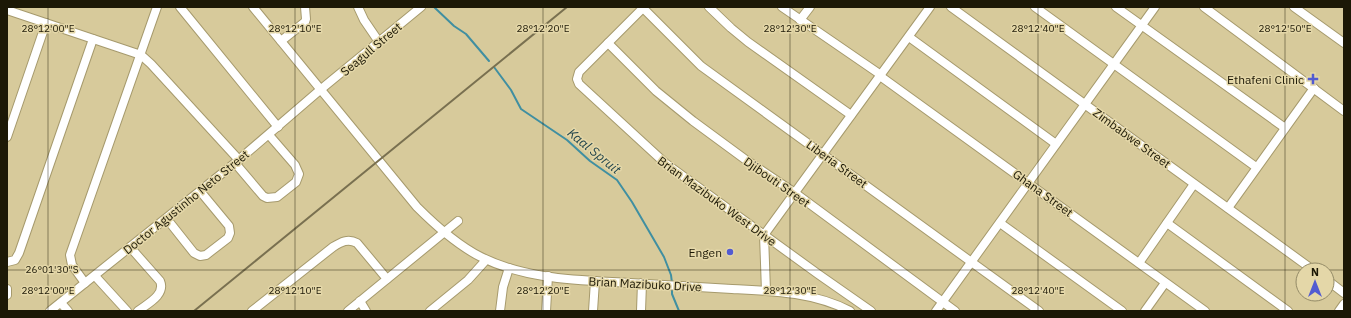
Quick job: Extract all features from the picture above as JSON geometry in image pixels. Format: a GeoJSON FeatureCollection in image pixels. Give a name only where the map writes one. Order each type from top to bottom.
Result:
{"type":"FeatureCollection","features":[{"type":"Feature","properties":{"kind":"street"},"geometry":{"type":"LineString","coordinates":[[85,283],[72,265],[70,255],[156,7]]}},
{"type":"Feature","properties":{"kind":"street"},"geometry":{"type":"LineString","coordinates":[[180,7],[278,127]]}},
{"type":"Feature","properties":{"kind":"street","name":"Brian Mazibuko Drive"},"geometry":{"type":"LineString","coordinates":[[253,7],[417,207],[444,232],[461,245],[486,260],[509,268],[548,276],[595,281],[766,291],[815,297],[850,311]]}},
{"type":"Feature","properties":{"kind":"street"},"geometry":{"type":"LineString","coordinates":[[281,41],[305,22],[305,7]]}},
{"type":"Feature","properties":{"kind":"street"},"geometry":{"type":"LineString","coordinates":[[358,7],[364,20],[378,42]]}},
{"type":"Feature","properties":{"kind":"street","name":"Seagull Street"},"geometry":{"type":"LineString","coordinates":[[320,90],[421,7]]}},
{"type":"Feature","properties":{"kind":"street"},"geometry":{"type":"LineString","coordinates":[[709,7],[748,42],[852,115]]}},
{"type":"Feature","properties":{"kind":"street","name":"Ghana Street"},"geometry":{"type":"LineString","coordinates":[[782,7],[880,75],[1205,311]]}},
{"type":"Feature","properties":{"kind":"street"},"geometry":{"type":"LineString","coordinates":[[800,20],[810,7]]}},
{"type":"Feature","properties":{"kind":"street"},"geometry":{"type":"LineString","coordinates":[[766,291],[764,235],[930,7]]}},
{"type":"Feature","properties":{"kind":"street","name":"Zimbabwe Street"},"geometry":{"type":"LineString","coordinates":[[950,7],[1302,262]]}},
{"type":"Feature","properties":{"kind":"street"},"geometry":{"type":"LineString","coordinates":[[1035,7],[1256,167]]}},
{"type":"Feature","properties":{"kind":"street"},"geometry":{"type":"LineString","coordinates":[[1116,7],[1285,128]]}},
{"type":"Feature","properties":{"kind":"street"},"geometry":{"type":"LineString","coordinates":[[936,311],[1155,7]]}},
{"type":"Feature","properties":{"kind":"street"},"geometry":{"type":"LineString","coordinates":[[1204,7],[1344,110]]}},
{"type":"Feature","properties":{"kind":"street"},"geometry":{"type":"LineString","coordinates":[[1294,7],[1344,43]]}},
{"type":"Feature","properties":{"kind":"street"},"geometry":{"type":"LineString","coordinates":[[608,43],[643,8]]}},
{"type":"Feature","properties":{"kind":"street","name":"Liberia Street"},"geometry":{"type":"LineString","coordinates":[[643,8],[701,66],[1039,311]]}},
{"type":"Feature","properties":{"kind":"street"},"geometry":{"type":"LineString","coordinates":[[7,10],[140,55],[151,64],[237,162],[263,196],[267,198],[274,198],[296,182],[299,174],[295,165],[269,135]]}},
{"type":"Feature","properties":{"kind":"street"},"geometry":{"type":"LineString","coordinates":[[7,137],[46,23]]}},
{"type":"Feature","properties":{"kind":"street"},"geometry":{"type":"LineString","coordinates":[[908,37],[1056,144]]}},
{"type":"Feature","properties":{"kind":"street"},"geometry":{"type":"LineString","coordinates":[[11,261],[19,253],[93,39]]}},
{"type":"Feature","properties":{"kind":"street","name":"Brian Mazibuko West Drive"},"geometry":{"type":"LineString","coordinates":[[608,43],[579,72],[577,76],[579,84],[654,155],[871,311]]}},
{"type":"Feature","properties":{"kind":"street","name":"Djibouti Street"},"geometry":{"type":"LineString","coordinates":[[608,43],[673,106],[720,142],[795,193],[956,311]]}},
{"type":"Feature","properties":{"kind":"street"},"geometry":{"type":"LineString","coordinates":[[1228,208],[1314,88]]}},
{"type":"Feature","properties":{"kind":"street","name":"Doctor Agustinho Neto Street"},"geometry":{"type":"LineString","coordinates":[[50,311],[237,162],[320,90]]}},
{"type":"Feature","properties":{"kind":"street"},"geometry":{"type":"LineString","coordinates":[[1139,263],[1194,184]]}},
{"type":"Feature","properties":{"kind":"street"},"geometry":{"type":"LineString","coordinates":[[166,219],[194,253],[200,256],[206,255],[228,238],[230,233],[229,226],[200,190]]}},
{"type":"Feature","properties":{"kind":"street"},"geometry":{"type":"LineString","coordinates":[[348,311],[458,221]]}},
{"type":"Feature","properties":{"kind":"street"},"geometry":{"type":"LineString","coordinates":[[1000,223],[1122,311]]}},
{"type":"Feature","properties":{"kind":"street"},"geometry":{"type":"LineString","coordinates":[[1167,223],[1288,311]]}},
{"type":"Feature","properties":{"kind":"street"},"geometry":{"type":"LineString","coordinates":[[252,311],[333,247],[344,241],[353,241],[357,243],[387,279]]}},
{"type":"Feature","properties":{"kind":"street"},"geometry":{"type":"LineString","coordinates":[[130,247],[160,281],[162,288],[159,294],[138,311]]}},
{"type":"Feature","properties":{"kind":"street"},"geometry":{"type":"LineString","coordinates":[[434,310],[468,280],[486,260]]}},
{"type":"Feature","properties":{"kind":"street"},"geometry":{"type":"LineString","coordinates":[[500,311],[503,287],[509,268]]}},
{"type":"Feature","properties":{"kind":"street"},"geometry":{"type":"LineString","coordinates":[[95,276],[127,311]]}},
{"type":"Feature","properties":{"kind":"street"},"geometry":{"type":"LineString","coordinates":[[546,311],[548,276]]}},
{"type":"Feature","properties":{"kind":"street"},"geometry":{"type":"LineString","coordinates":[[593,311],[595,281]]}},
{"type":"Feature","properties":{"kind":"street"},"geometry":{"type":"LineString","coordinates":[[641,311],[642,283]]}},
{"type":"Feature","properties":{"kind":"street"},"geometry":{"type":"LineString","coordinates":[[1145,311],[1165,283]]}},
{"type":"Feature","properties":{"kind":"street"},"geometry":{"type":"LineString","coordinates":[[1335,286],[1344,293]]}},
{"type":"Feature","properties":{"kind":"street"},"geometry":{"type":"LineString","coordinates":[[7,289],[7,295]]}},
{"type":"Feature","properties":{"kind":"street"},"geometry":{"type":"LineString","coordinates":[[360,301],[366,311]]}},
{"type":"Feature","properties":{"kind":"street"},"geometry":{"type":"LineString","coordinates":[[60,303],[68,311]]}},
{"type":"Feature","properties":{"kind":"street"},"geometry":{"type":"LineString","coordinates":[[1339,311],[1344,304]]}},
{"type":"Feature","properties":{"kind":"waterway","name":"Kaal Spruit"},"geometry":{"type":"LineString","coordinates":[[434,7],[454,26],[466,34],[489,61]]}},
{"type":"Feature","properties":{"kind":"waterway","name":"Kaal Spruit"},"geometry":{"type":"LineString","coordinates":[[494,67],[511,90],[521,109],[567,140],[590,161],[617,180],[632,202],[664,257],[671,275],[672,283]]}},
{"type":"Feature","properties":{"kind":"waterway","name":"Kaal Spruit"},"geometry":{"type":"LineString","coordinates":[[672,287],[672,294],[679,311]]}},
{"type":"Feature","properties":{"kind":"railway"},"geometry":{"type":"LineString","coordinates":[[194,311],[567,7]]}},
{"type":"Feature","properties":{"kind":"place","name":"Ethafeni Clinic"},"geometry":{"type":"Point","coordinates":[1313,79]}},
{"type":"Feature","properties":{"kind":"place","name":"Engen"},"geometry":{"type":"Point","coordinates":[730,252]}}]}
